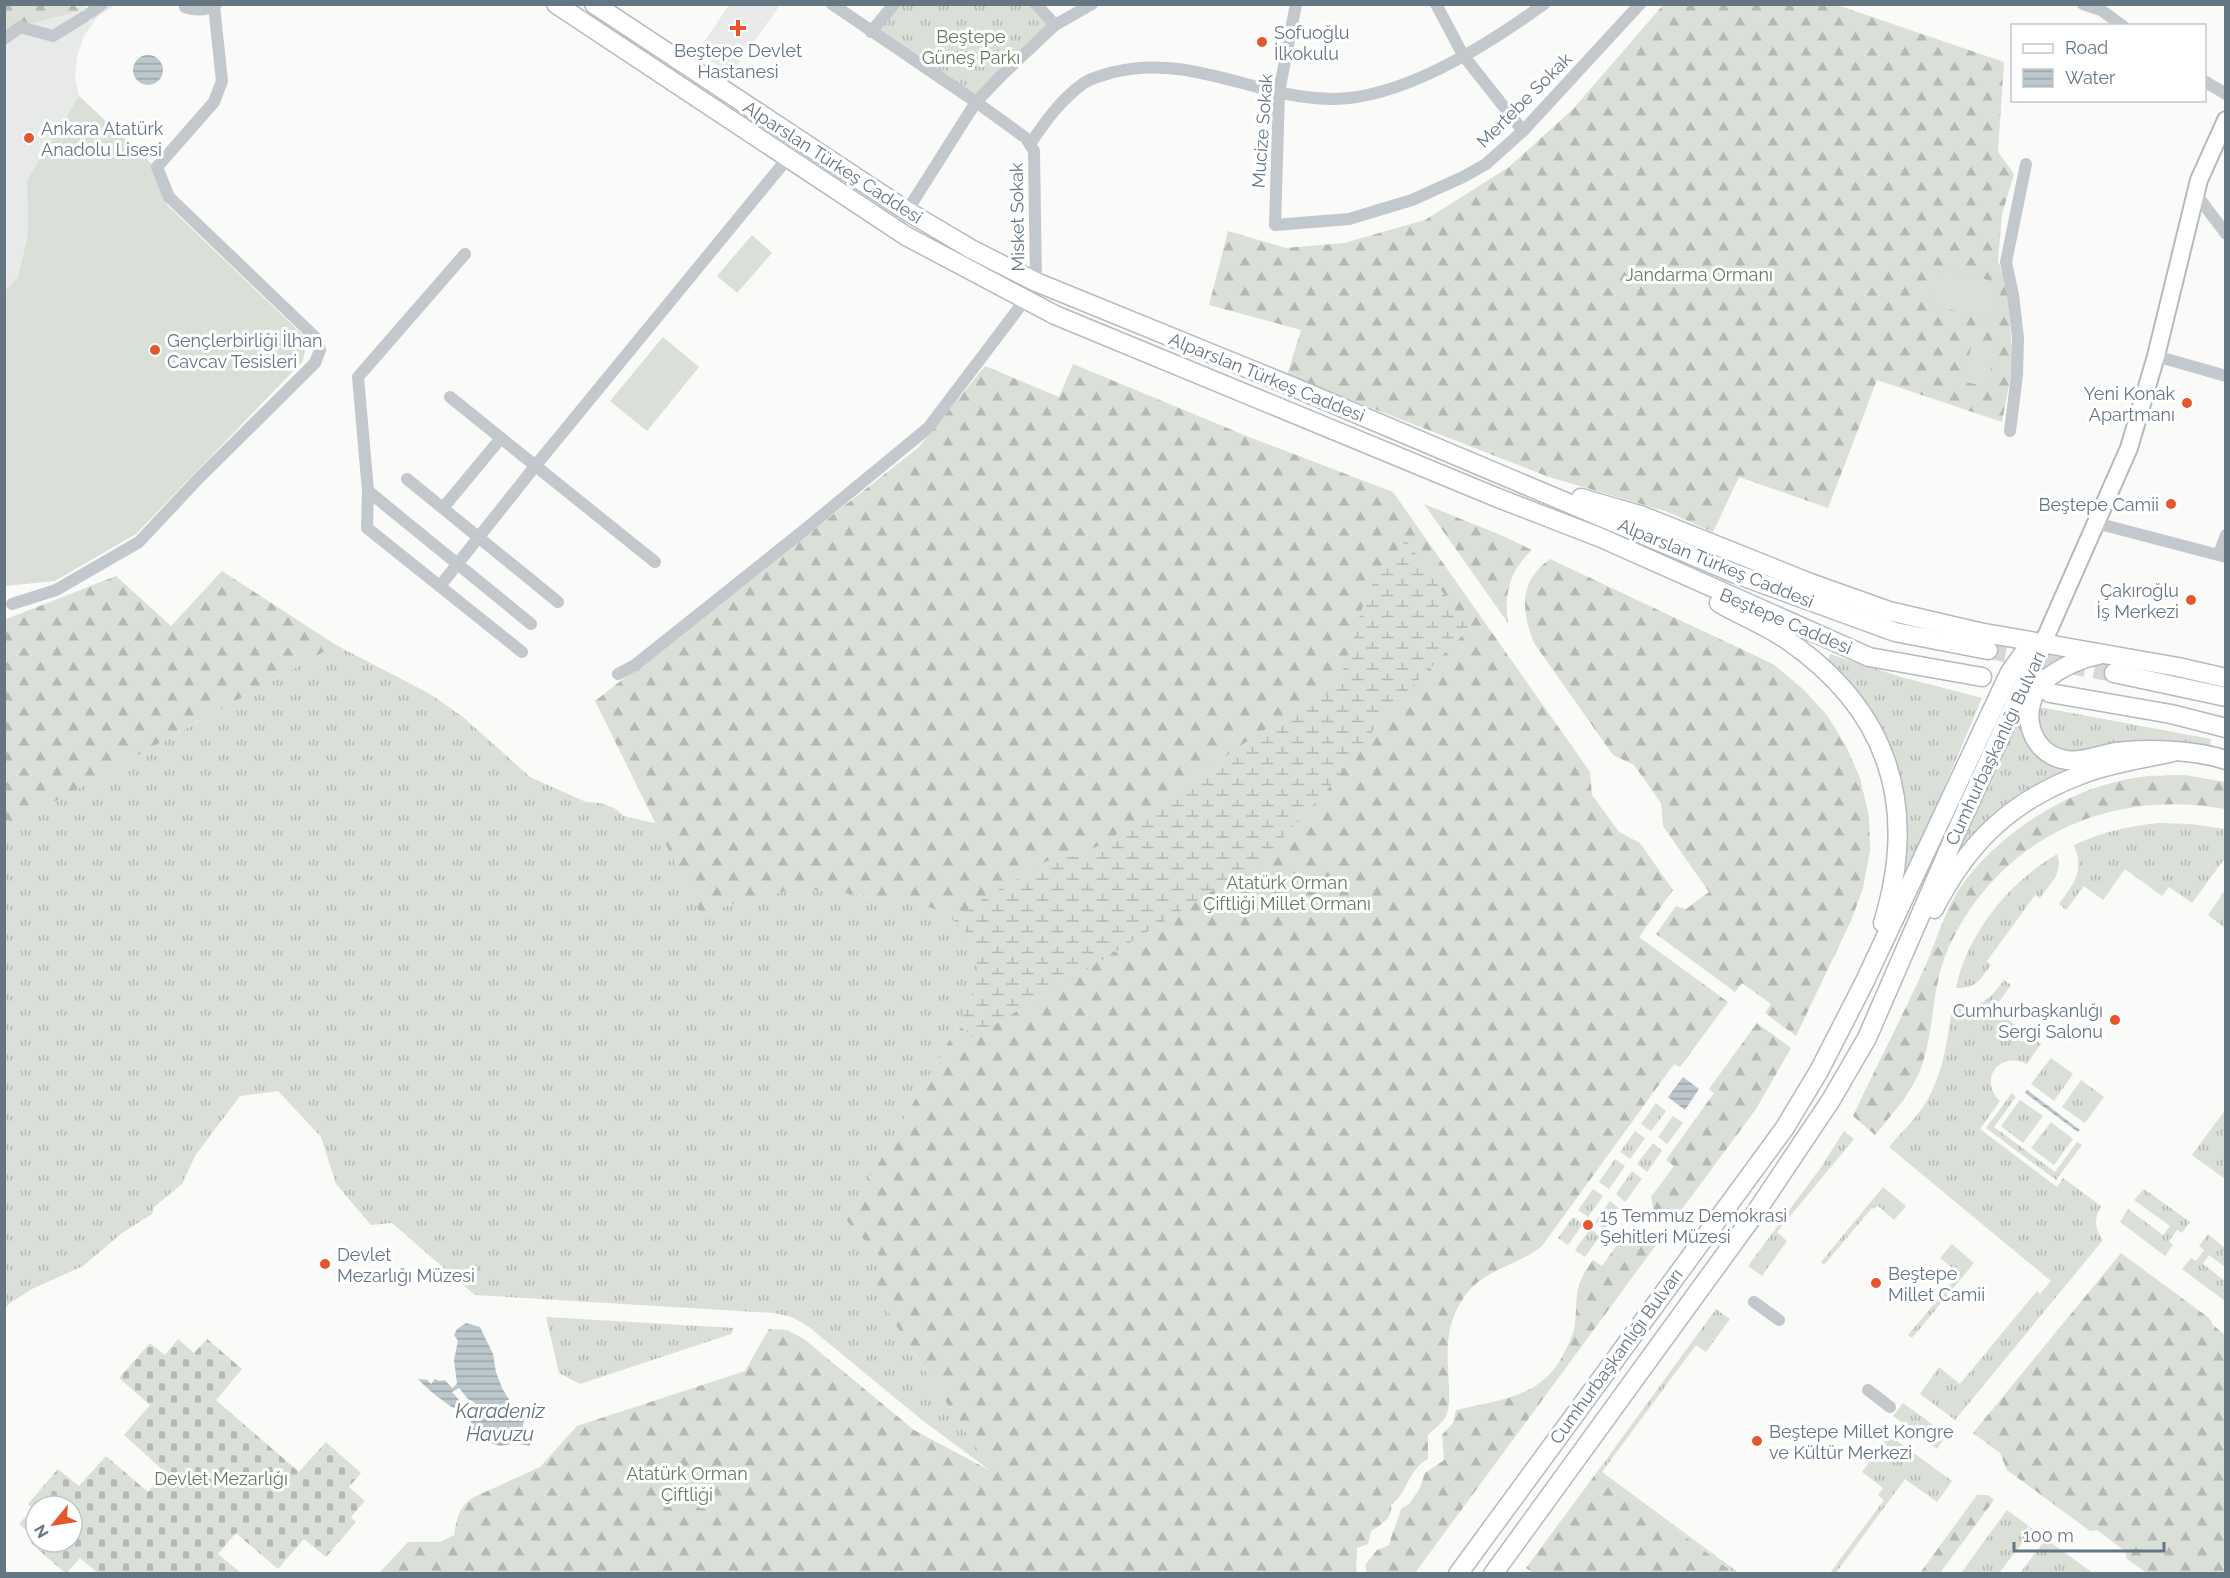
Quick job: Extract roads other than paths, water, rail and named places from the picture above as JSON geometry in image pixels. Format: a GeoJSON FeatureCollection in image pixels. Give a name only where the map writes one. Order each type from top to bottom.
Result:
{"type":"FeatureCollection","features":[{"type":"Feature","properties":{"kind":"main road","name":"Alparslan Türkeş Caddesi"},"geometry":{"type":"LineString","coordinates":[[556,4],[906,236],[1025,300],[1055,315],[1272,405],[1599,537]]}},
{"type":"Feature","properties":{"kind":"main road","name":"Alparslan Türkeş Caddesi"},"geometry":{"type":"LineString","coordinates":[[594,4],[907,211],[971,249],[1036,282],[1736,574],[1895,632],[1988,650]]}},
{"type":"Feature","properties":{"kind":"main road"},"geometry":{"type":"LineString","coordinates":[[2043,642],[2129,448],[2156,356],[2204,166],[2226,120]]}},
{"type":"Feature","properties":{"kind":"main road"},"geometry":{"type":"LineString","coordinates":[[1513,480],[1643,516],[1814,584],[1889,611],[1979,632],[2043,642],[2226,678]]}},
{"type":"Feature","properties":{"kind":"main road"},"geometry":{"type":"LineString","coordinates":[[1599,537],[1786,639],[1827,672],[1856,703],[1884,757],[1892,785],[1899,832],[1898,859],[1893,886],[1865,981]]}},
{"type":"Feature","properties":{"kind":"main road","name":"Beştepe Caddesi"},"geometry":{"type":"LineString","coordinates":[[1599,537],[1869,657],[1982,677]]}},
{"type":"Feature","properties":{"kind":"main road","name":"Cumhurbaşkanlığı Bulvarı"},"geometry":{"type":"LineString","coordinates":[[1458,1574],[1784,1129],[1820,1071],[1865,981],[2010,672],[2023,654],[2043,642]]}},
{"type":"Feature","properties":{"kind":"main road","name":"Cumhurbaşkanlığı Bulvarı"},"geometry":{"type":"LineString","coordinates":[[1493,1574],[1756,1212],[1826,1108],[1867,1038],[1959,826],[2043,642]]}},
{"type":"Feature","properties":{"kind":"main road"},"geometry":{"type":"LineString","coordinates":[[2106,654],[2073,663],[2055,672],[2041,684],[2028,709],[2028,719],[2034,737],[2049,753],[2072,761],[2118,752],[2173,752],[2226,759]]}},
{"type":"Feature","properties":{"kind":"main road"},"geometry":{"type":"LineString","coordinates":[[2114,673],[2226,697]]}},
{"type":"Feature","properties":{"kind":"main road"},"geometry":{"type":"LineString","coordinates":[[2050,693],[2171,714],[2226,728]]}},
{"type":"Feature","properties":{"kind":"main road"},"geometry":{"type":"LineString","coordinates":[[1867,1038],[1892,1000],[1942,894],[1966,855],[1993,826],[2026,801],[2084,773],[2173,752]]}},
{"type":"Feature","properties":{"kind":"street"},"geometry":{"type":"LineString","coordinates":[[4,39],[20,27],[53,36],[102,4]]}},
{"type":"Feature","properties":{"kind":"street","name":"Misket Sokak"},"geometry":{"type":"LineString","coordinates":[[832,4],[1026,138],[1034,151],[1036,282]]}},
{"type":"Feature","properties":{"kind":"street"},"geometry":{"type":"LineString","coordinates":[[871,32],[894,4]]}},
{"type":"Feature","properties":{"kind":"street"},"geometry":{"type":"LineString","coordinates":[[1036,4],[1055,25]]}},
{"type":"Feature","properties":{"kind":"street"},"geometry":{"type":"LineString","coordinates":[[907,211],[976,102],[1055,25],[1092,4]]}},
{"type":"Feature","properties":{"kind":"street","name":"Mucize Sokak"},"geometry":{"type":"LineString","coordinates":[[1275,225],[1279,92],[1296,4]]}},
{"type":"Feature","properties":{"kind":"street"},"geometry":{"type":"LineString","coordinates":[[1436,4],[1463,55],[1523,131]]}},
{"type":"Feature","properties":{"kind":"street"},"geometry":{"type":"LineString","coordinates":[[1030,144],[1056,108],[1085,83],[1122,70],[1140,67],[1179,68],[1279,92],[1334,99],[1378,93],[1424,76],[1503,34],[1544,4]]}},
{"type":"Feature","properties":{"kind":"street","name":"Mertebe Sokak"},"geometry":{"type":"LineString","coordinates":[[1275,225],[1349,219],[1412,200],[1486,164],[1523,131],[1640,4]]}},
{"type":"Feature","properties":{"kind":"street"},"geometry":{"type":"LineString","coordinates":[[2083,4],[2101,10],[2120,24]]}},
{"type":"Feature","properties":{"kind":"street"},"geometry":{"type":"LineString","coordinates":[[12,604],[56,590],[139,542],[199,478],[315,363],[320,350],[315,337],[169,197],[157,167],[214,102],[222,81],[214,5],[204,10],[185,7]]}},
{"type":"Feature","properties":{"kind":"street"},"geometry":{"type":"LineString","coordinates":[[2206,82],[2226,94]]}},
{"type":"Feature","properties":{"kind":"street"},"geometry":{"type":"LineString","coordinates":[[440,586],[536,465],[787,159]]}},
{"type":"Feature","properties":{"kind":"street"},"geometry":{"type":"LineString","coordinates":[[2010,431],[2017,375],[2018,338],[2006,262],[2026,164]]}},
{"type":"Feature","properties":{"kind":"street"},"geometry":{"type":"LineString","coordinates":[[2196,194],[2226,234]]}},
{"type":"Feature","properties":{"kind":"street"},"geometry":{"type":"LineString","coordinates":[[465,254],[358,377],[368,491],[367,528],[522,652]]}},
{"type":"Feature","properties":{"kind":"street"},"geometry":{"type":"LineString","coordinates":[[618,674],[635,665],[928,428],[1025,300]]}},
{"type":"Feature","properties":{"kind":"street"},"geometry":{"type":"LineString","coordinates":[[2156,356],[2226,376]]}},
{"type":"Feature","properties":{"kind":"street"},"geometry":{"type":"LineString","coordinates":[[450,397],[655,562]]}},
{"type":"Feature","properties":{"kind":"street"},"geometry":{"type":"LineString","coordinates":[[443,508],[501,438]]}},
{"type":"Feature","properties":{"kind":"street"},"geometry":{"type":"LineString","coordinates":[[407,479],[558,602]]}},
{"type":"Feature","properties":{"kind":"street"},"geometry":{"type":"LineString","coordinates":[[368,491],[531,624]]}},
{"type":"Feature","properties":{"kind":"street"},"geometry":{"type":"LineString","coordinates":[[2096,523],[2222,556],[2226,535]]}},
{"type":"Feature","properties":{"kind":"street"},"geometry":{"type":"LineString","coordinates":[[1754,1302],[1779,1320]]}},
{"type":"Feature","properties":{"kind":"street"},"geometry":{"type":"LineString","coordinates":[[1868,1390],[1890,1407]]}},
{"type":"Feature","properties":{"kind":"water"},"geometry":{"type":"Polygon","coordinates":[[[148,55],[154,56],[162,64],[162,76],[154,84],[148,85],[142,84],[134,76],[133,70],[134,64],[142,56],[148,55]]]}},
{"type":"Feature","properties":{"kind":"water"},"geometry":{"type":"Polygon","coordinates":[[[1683,1077],[1699,1089],[1685,1110],[1668,1097],[1683,1077]]]}},
{"type":"Feature","properties":{"kind":"water"},"geometry":{"type":"Polygon","coordinates":[[[2027,1090],[2080,1130],[2078,1132],[2025,1093],[2027,1090]]]}},
{"type":"Feature","properties":{"kind":"water","name":"Karadeniz Havuzu"},"geometry":{"type":"Polygon","coordinates":[[[466,1323],[480,1327],[493,1354],[502,1388],[511,1403],[526,1413],[521,1432],[530,1442],[530,1446],[515,1443],[501,1446],[486,1442],[482,1437],[474,1439],[471,1434],[471,1415],[478,1410],[475,1403],[468,1399],[459,1388],[452,1392],[459,1400],[454,1408],[418,1379],[427,1380],[431,1384],[435,1379],[445,1380],[452,1388],[457,1384],[454,1360],[458,1341],[454,1335],[457,1329],[466,1323]]]}},
{"type":"Feature","properties":{"kind":"tunnel"},"geometry":{"type":"LineString","coordinates":[[1988,650],[2114,673]]}},
{"type":"Feature","properties":{"kind":"place","name":"Beştepe Devlet Hastanesi"},"geometry":{"type":"Point","coordinates":[738,28]}},
{"type":"Feature","properties":{"kind":"place","name":"Sofuoğlu İlkokulu"},"geometry":{"type":"Point","coordinates":[1262,42]}},
{"type":"Feature","properties":{"kind":"place","name":"Ankara Atatürk Anadolu Lisesi"},"geometry":{"type":"Point","coordinates":[29,138]}},
{"type":"Feature","properties":{"kind":"place","name":"Gençlerbirliği İlhan Cavcav Tesisleri"},"geometry":{"type":"Point","coordinates":[155,350]}},
{"type":"Feature","properties":{"kind":"place","name":"Yeni Konak Apartmanı"},"geometry":{"type":"Point","coordinates":[2187,403]}},
{"type":"Feature","properties":{"kind":"place","name":"Beştepe Camii"},"geometry":{"type":"Point","coordinates":[2171,504]}},
{"type":"Feature","properties":{"kind":"place","name":"Çakıroğlu İş Merkezi"},"geometry":{"type":"Point","coordinates":[2191,600]}},
{"type":"Feature","properties":{"kind":"place","name":"Cumhurbaşkanlığı Sergi Salonu"},"geometry":{"type":"Point","coordinates":[2115,1020]}},
{"type":"Feature","properties":{"kind":"place","name":"15 Temmuz Demokrasi Şehitleri Müzesi"},"geometry":{"type":"Point","coordinates":[1588,1225]}},
{"type":"Feature","properties":{"kind":"place","name":"Devlet Mezarlığı Müzesi"},"geometry":{"type":"Point","coordinates":[325,1264]}},
{"type":"Feature","properties":{"kind":"place","name":"Beştepe Millet Camii"},"geometry":{"type":"Point","coordinates":[1876,1283]}},
{"type":"Feature","properties":{"kind":"place","name":"Beştepe Millet Kongre ve Kültür Merkezi"},"geometry":{"type":"Point","coordinates":[1757,1441]}},
{"type":"Feature","properties":{"kind":"park label","name":"Beştepe Güneş Parkı"},"geometry":{"type":"Point","coordinates":[971,46]}},
{"type":"Feature","properties":{"kind":"park label","name":"Jandarma Ormanı"},"geometry":{"type":"Point","coordinates":[1699,274]}},
{"type":"Feature","properties":{"kind":"park label","name":"Atatürk Orman Çiftliği Millet Ormanı"},"geometry":{"type":"Point","coordinates":[1287,892]}},
{"type":"Feature","properties":{"kind":"park label","name":"Devlet Mezarlığı"},"geometry":{"type":"Point","coordinates":[221,1478]}},
{"type":"Feature","properties":{"kind":"park label","name":"Atatürk Orman Çiftliği"},"geometry":{"type":"Point","coordinates":[687,1483]}}]}
